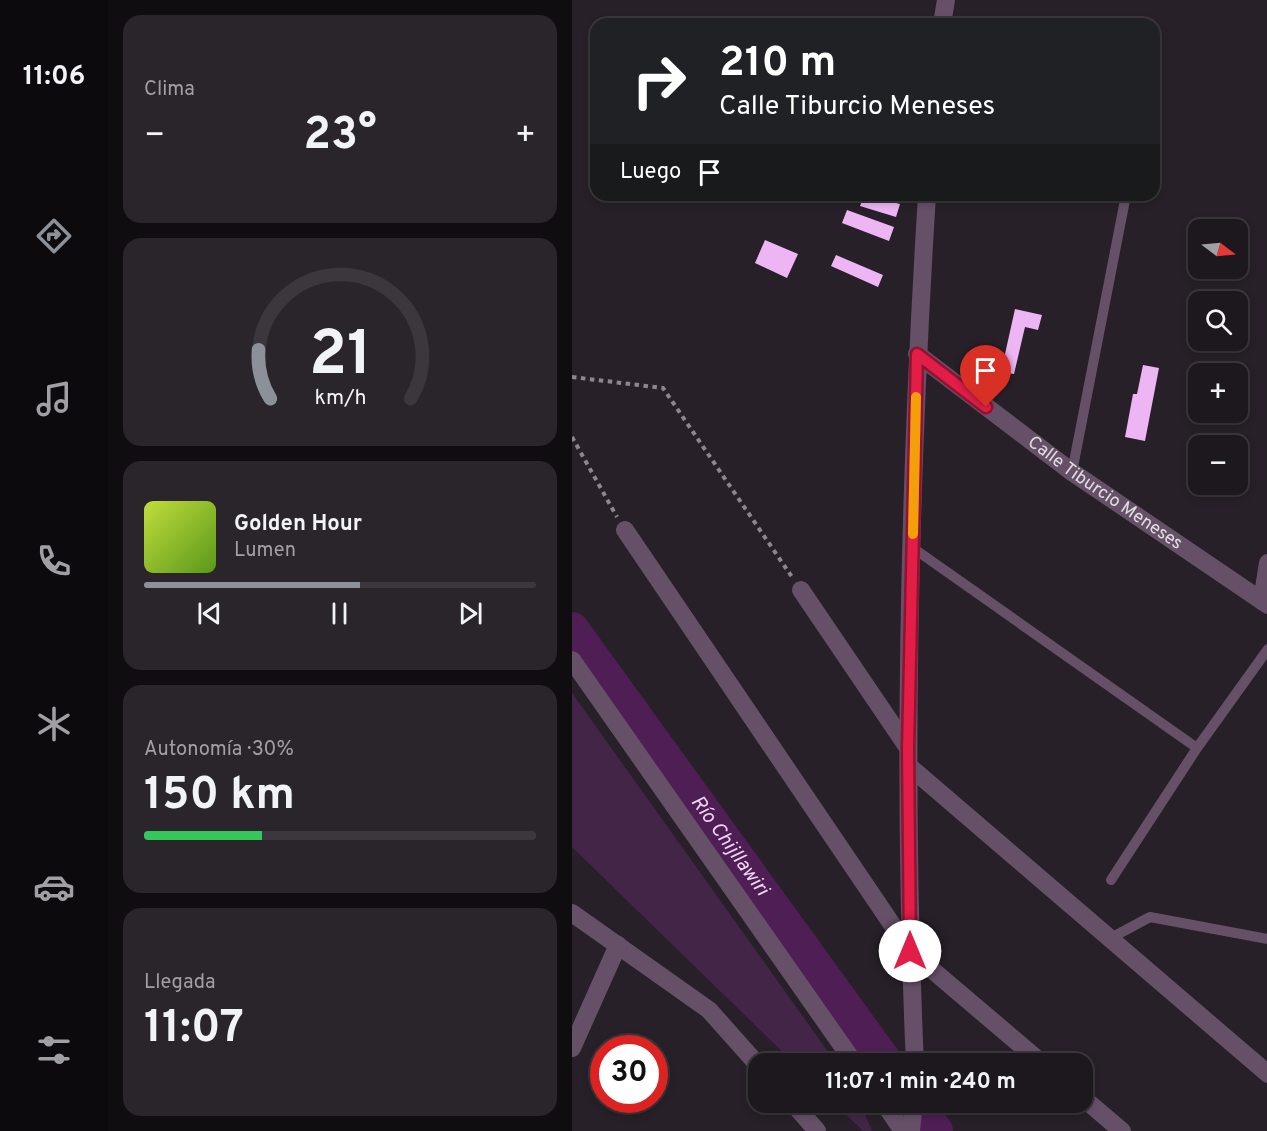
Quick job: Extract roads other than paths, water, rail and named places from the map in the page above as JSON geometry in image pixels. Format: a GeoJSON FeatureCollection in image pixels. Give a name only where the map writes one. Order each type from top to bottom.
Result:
{"type":"FeatureCollection","features":[{"type":"Feature","properties":{"kind":"street"},"geometry":{"type":"LineString","coordinates":[[943,18],[946,0]]}},
{"type":"Feature","properties":{"kind":"street"},"geometry":{"type":"LineString","coordinates":[[915,1053],[910,951],[910,767],[908,748],[917,354],[927,201]]}},
{"type":"Feature","properties":{"kind":"street","name":"Calle Tiburcio Meneses"},"geometry":{"type":"LineString","coordinates":[[917,354],[1072,472],[1265,603]]}},
{"type":"Feature","properties":{"kind":"street"},"geometry":{"type":"LineString","coordinates":[[625,530],[910,951],[1030,1053]]}},
{"type":"Feature","properties":{"kind":"street"},"geometry":{"type":"LineString","coordinates":[[1265,603],[1268,563]]}},
{"type":"Feature","properties":{"kind":"street"},"geometry":{"type":"LineString","coordinates":[[801,590],[908,748]]}},
{"type":"Feature","properties":{"kind":"street"},"geometry":{"type":"LineString","coordinates":[[572,660],[847,1053]]}},
{"type":"Feature","properties":{"kind":"street"},"geometry":{"type":"LineString","coordinates":[[910,767],[1268,1074]]}},
{"type":"Feature","properties":{"kind":"street"},"geometry":{"type":"LineString","coordinates":[[572,913],[709,1010],[748,1054]]}},
{"type":"Feature","properties":{"kind":"street"},"geometry":{"type":"LineString","coordinates":[[572,1048],[618,945]]}},
{"type":"Feature","properties":{"kind":"street"},"geometry":{"type":"LineString","coordinates":[[1093,1106],[1122,1131]]}},
{"type":"Feature","properties":{"kind":"street"},"geometry":{"type":"LineString","coordinates":[[801,1113],[817,1131]]}},
{"type":"Feature","properties":{"kind":"street"},"geometry":{"type":"LineString","coordinates":[[893,1113],[908,1130]]}},
{"type":"Feature","properties":{"kind":"street"},"geometry":{"type":"LineString","coordinates":[[908,1130],[912,1113]]}},
{"type":"Feature","properties":{"kind":"lane"},"geometry":{"type":"LineString","coordinates":[[1072,472],[1125,201]]}},
{"type":"Feature","properties":{"kind":"lane"},"geometry":{"type":"LineString","coordinates":[[912,548],[1197,748]]}},
{"type":"Feature","properties":{"kind":"lane"},"geometry":{"type":"LineString","coordinates":[[1111,880],[1197,748],[1268,649]]}},
{"type":"Feature","properties":{"kind":"lane"},"geometry":{"type":"LineString","coordinates":[[1109,939],[1150,917],[1268,939]]}},
{"type":"Feature","properties":{"kind":"waterway","name":"Río Chijllawiri"},"geometry":{"type":"LineString","coordinates":[[572,629],[879,1053]]}},
{"type":"Feature","properties":{"kind":"waterway","name":"Río Chijllawiri"},"geometry":{"type":"LineString","coordinates":[[923,1113],[936,1131]]}}]}
